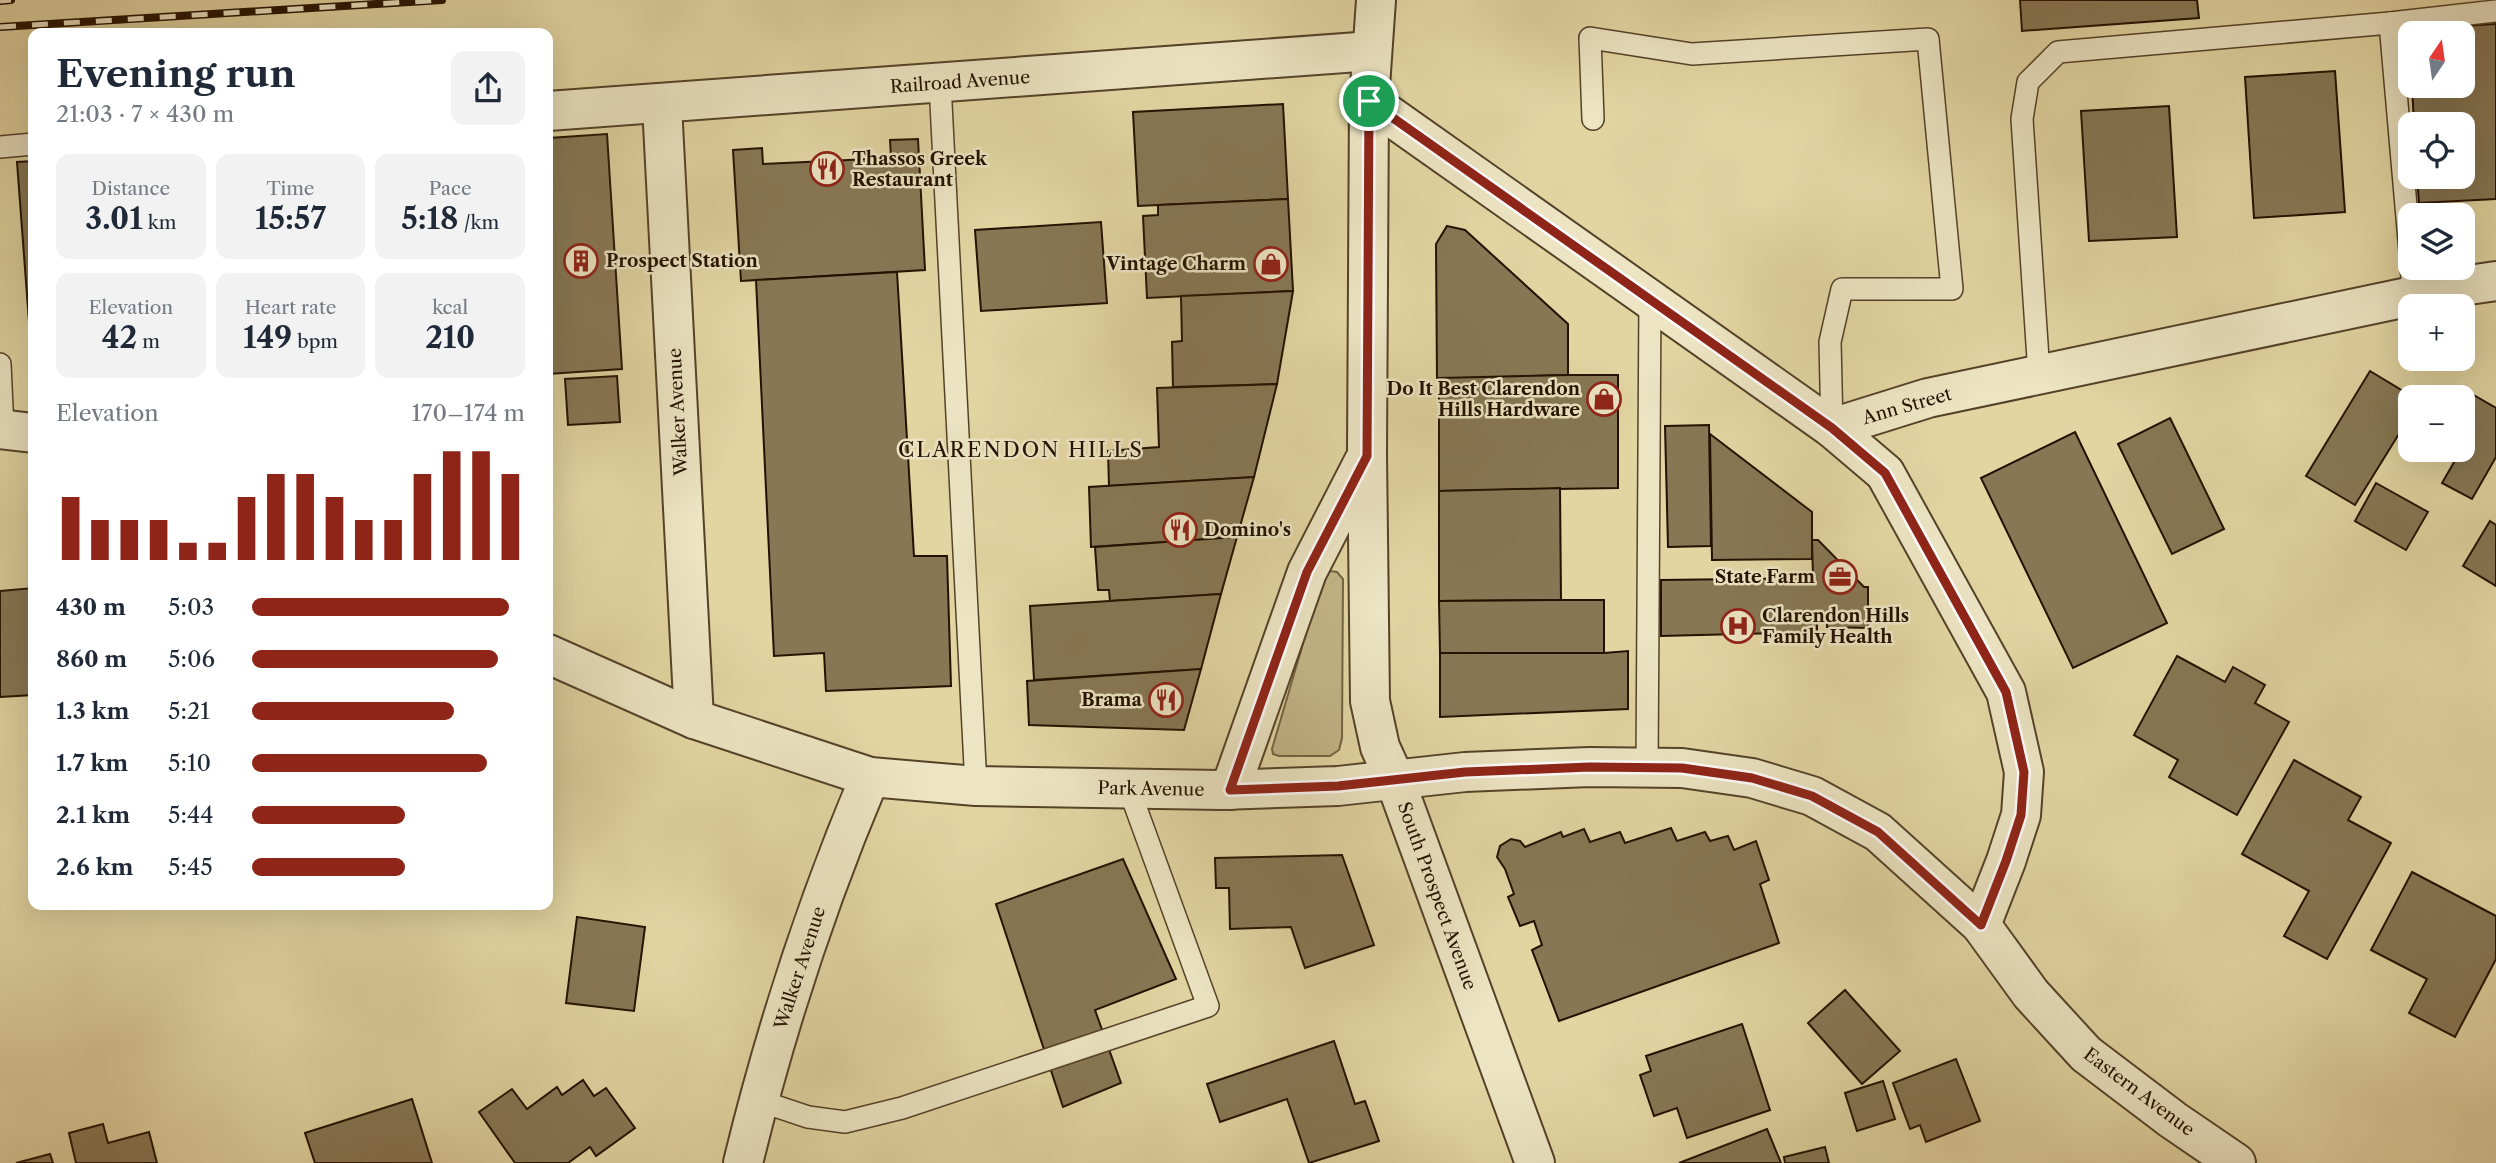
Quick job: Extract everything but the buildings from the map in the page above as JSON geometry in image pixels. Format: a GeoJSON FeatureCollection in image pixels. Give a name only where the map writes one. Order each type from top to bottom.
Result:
{"type":"FeatureCollection","features":[{"type":"Feature","properties":{"kind":"street","name":"South Prospect Avenue"},"geometry":{"type":"LineString","coordinates":[[1376,0],[1369,101],[1367,456],[1370,701],[1380,747],[1395,780],[1535,1163]]}},
{"type":"Feature","properties":{"kind":"street","name":"Railroad Avenue"},"geometry":{"type":"LineString","coordinates":[[553,111],[662,105],[1371,51]]}},
{"type":"Feature","properties":{"kind":"street"},"geometry":{"type":"LineString","coordinates":[[1369,101],[1832,428],[1885,473],[2006,692],[2024,772],[2021,815],[1981,925]]}},
{"type":"Feature","properties":{"kind":"street","name":"Walker Avenue"},"geometry":{"type":"LineString","coordinates":[[662,105],[694,719]]}},
{"type":"Feature","properties":{"kind":"street","name":"Ann Street"},"geometry":{"type":"LineString","coordinates":[[1832,428],[1928,398],[2039,374],[2412,282],[2496,281]]}},
{"type":"Feature","properties":{"kind":"street","name":"South Prospect Avenue"},"geometry":{"type":"LineString","coordinates":[[1230,790],[1307,572],[1367,456]]}},
{"type":"Feature","properties":{"kind":"street","name":"Park Avenue"},"geometry":{"type":"LineString","coordinates":[[553,656],[694,719],[870,777],[976,786],[1230,790],[1338,786],[1465,772],[1647,767],[1682,768],[1752,778],[1812,796],[1878,832],[1981,925]]}},
{"type":"Feature","properties":{"kind":"street","name":"Walker Avenue"},"geometry":{"type":"LineString","coordinates":[[743,1163],[790,992],[837,854],[870,777]]}},
{"type":"Feature","properties":{"kind":"street","name":"Eastern Avenue"},"geometry":{"type":"LineString","coordinates":[[1981,925],[2031,994],[2085,1054],[2236,1163]]}},
{"type":"Feature","properties":{"kind":"lane"},"geometry":{"type":"LineString","coordinates":[[2039,374],[2022,119],[2028,82],[2058,52],[2496,11]]}},
{"type":"Feature","properties":{"kind":"lane"},"geometry":{"type":"LineString","coordinates":[[2390,23],[2406,203]]}},
{"type":"Feature","properties":{"kind":"lane"},"geometry":{"type":"LineString","coordinates":[[1593,119],[1590,38],[1692,54],[1928,39],[1952,289],[1842,289],[1829,342],[1832,428]]}},
{"type":"Feature","properties":{"kind":"lane"},"geometry":{"type":"LineString","coordinates":[[940,84],[976,786]]}},
{"type":"Feature","properties":{"kind":"lane"},"geometry":{"type":"LineString","coordinates":[[0,146],[28,144]]}},
{"type":"Feature","properties":{"kind":"lane"},"geometry":{"type":"LineString","coordinates":[[1647,767],[1650,298]]}},
{"type":"Feature","properties":{"kind":"lane"},"geometry":{"type":"LineString","coordinates":[[0,364],[12,430]]}},
{"type":"Feature","properties":{"kind":"lane"},"geometry":{"type":"LineString","coordinates":[[760,1101],[808,1117],[845,1122],[902,1108],[1208,1006],[1129,789]]}},
{"type":"Feature","properties":{"kind":"shaded area"},"geometry":{"type":"Polygon","coordinates":[[[1330,571],[1337,572],[1343,579],[1342,738],[1339,750],[1330,756],[1279,756],[1273,754],[1272,749],[1322,579],[1330,571]]]}},
{"type":"Feature","properties":{"kind":"railway"},"geometry":{"type":"LineString","coordinates":[[0,1],[11,0]]}},
{"type":"Feature","properties":{"kind":"railway"},"geometry":{"type":"LineString","coordinates":[[0,27],[442,0]]}},
{"type":"Feature","properties":{"kind":"place","name":"Thassos Greek Restaurant"},"geometry":{"type":"Point","coordinates":[827,169]}},
{"type":"Feature","properties":{"kind":"place","name":"Prospect Station"},"geometry":{"type":"Point","coordinates":[581,261]}},
{"type":"Feature","properties":{"kind":"place","name":"Vintage Charm"},"geometry":{"type":"Point","coordinates":[1271,264]}},
{"type":"Feature","properties":{"kind":"place","name":"Do It Best Clarendon Hills Hardware"},"geometry":{"type":"Point","coordinates":[1604,399]}},
{"type":"Feature","properties":{"kind":"place","name":"Domino's"},"geometry":{"type":"Point","coordinates":[1180,530]}},
{"type":"Feature","properties":{"kind":"place","name":"State Farm"},"geometry":{"type":"Point","coordinates":[1840,577]}},
{"type":"Feature","properties":{"kind":"place","name":"Clarendon Hills Family Health"},"geometry":{"type":"Point","coordinates":[1738,626]}},
{"type":"Feature","properties":{"kind":"place","name":"Brama"},"geometry":{"type":"Point","coordinates":[1166,700]}},
{"type":"Feature","properties":{"kind":"district","name":"CLARENDON HILLS"},"geometry":{"type":"Point","coordinates":[1021,449]}},
{"type":"Feature","properties":{"kind":"route"},"geometry":{"type":"LineString","coordinates":[[1369,101],[1832,428],[1885,473],[2006,692],[2024,772],[2021,815],[1981,925],[1878,832],[1812,796],[1752,778],[1682,768],[1590,767],[1465,772],[1338,786],[1230,790],[1307,572],[1367,456],[1369,101]]}}]}
